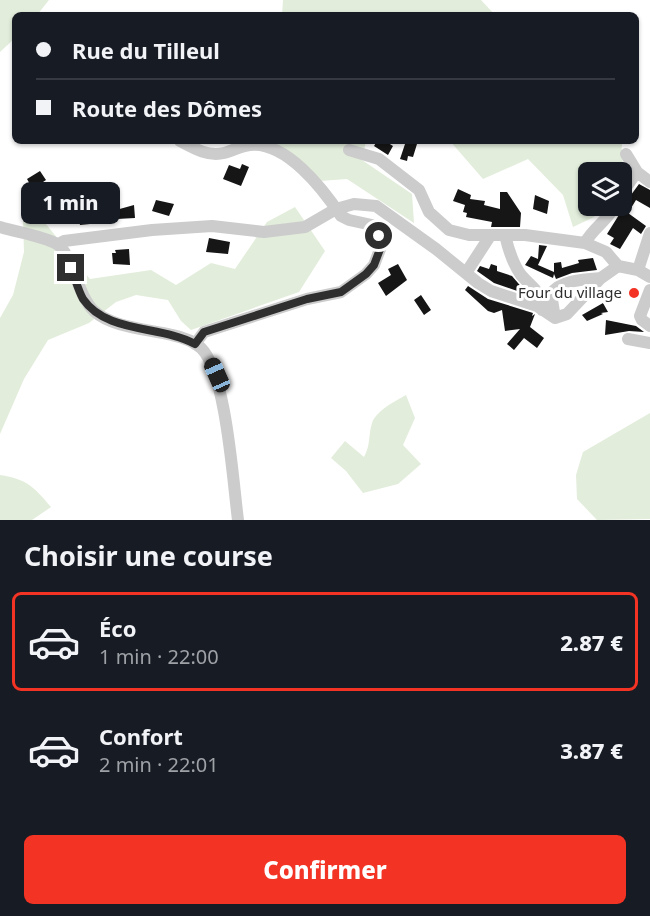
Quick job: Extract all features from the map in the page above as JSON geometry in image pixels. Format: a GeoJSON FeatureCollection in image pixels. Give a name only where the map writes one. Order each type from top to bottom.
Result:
{"type":"FeatureCollection","features":[{"type":"Feature","properties":{"kind":"street"},"geometry":{"type":"LineString","coordinates":[[185,144],[195,150],[211,154],[221,154],[250,145],[267,146],[284,154],[295,162],[341,216],[372,225],[382,244],[380,252],[366,274],[341,292],[307,299],[204,332],[195,344]]}},
{"type":"Feature","properties":{"kind":"street"},"geometry":{"type":"LineString","coordinates":[[349,150],[379,159],[419,190],[429,212],[449,230],[469,236],[539,236],[585,243],[606,252],[618,266],[644,273]]}},
{"type":"Feature","properties":{"kind":"street"},"geometry":{"type":"LineString","coordinates":[[626,154],[637,172],[650,183]]}},
{"type":"Feature","properties":{"kind":"street"},"geometry":{"type":"LineString","coordinates":[[632,179],[637,172]]}},
{"type":"Feature","properties":{"kind":"street"},"geometry":{"type":"LineString","coordinates":[[58,244],[64,241],[152,230],[212,226],[264,232],[304,227],[336,209],[354,204],[376,206],[491,291],[528,302],[555,318],[567,315],[601,278],[618,266]]}},
{"type":"Feature","properties":{"kind":"street"},"geometry":{"type":"LineString","coordinates":[[585,243],[590,234],[610,216]]}},
{"type":"Feature","properties":{"kind":"street"},"geometry":{"type":"LineString","coordinates":[[0,227],[58,244],[65,253],[83,298],[96,313],[112,322],[183,338],[195,344],[210,360],[219,383],[238,520]]}},
{"type":"Feature","properties":{"kind":"street"},"geometry":{"type":"LineString","coordinates":[[650,233],[644,273],[650,291],[640,316],[650,326]]}},
{"type":"Feature","properties":{"kind":"street"},"geometry":{"type":"LineString","coordinates":[[505,235],[508,248],[521,274],[535,286],[542,310]]}},
{"type":"Feature","properties":{"kind":"street"},"geometry":{"type":"LineString","coordinates":[[466,273],[490,236]]}},
{"type":"Feature","properties":{"kind":"street"},"geometry":{"type":"LineString","coordinates":[[555,318],[551,294],[554,290],[580,280],[601,278]]}},
{"type":"Feature","properties":{"kind":"street"},"geometry":{"type":"LineString","coordinates":[[628,339],[650,343]]}},
{"type":"Feature","properties":{"kind":"green space"},"geometry":{"type":"Polygon","coordinates":[[[0,0],[49,0],[39,12],[12,12],[12,41],[0,52],[0,0]]]}},
{"type":"Feature","properties":{"kind":"green space"},"geometry":{"type":"Polygon","coordinates":[[[283,0],[481,0],[492,12],[282,12],[283,0]]]}},
{"type":"Feature","properties":{"kind":"green space"},"geometry":{"type":"Polygon","coordinates":[[[262,144],[365,144],[362,160],[412,194],[414,223],[347,179],[320,181],[262,144]]]}},
{"type":"Feature","properties":{"kind":"green space"},"geometry":{"type":"Polygon","coordinates":[[[453,144],[623,144],[622,162],[578,162],[578,216],[595,216],[573,227],[563,195],[528,159],[483,179],[453,144]]]}},
{"type":"Feature","properties":{"kind":"green space"},"geometry":{"type":"Polygon","coordinates":[[[295,207],[325,251],[299,292],[191,330],[181,321],[168,300],[136,295],[116,302],[89,323],[48,340],[24,379],[0,434],[0,318],[13,295],[24,252],[23,221],[42,219],[90,279],[151,270],[176,285],[211,263],[235,269],[267,222],[295,207]]]}},
{"type":"Feature","properties":{"kind":"green space"},"geometry":{"type":"Polygon","coordinates":[[[406,395],[415,418],[403,445],[421,464],[398,484],[363,493],[346,471],[331,458],[345,441],[364,457],[374,418],[386,407],[406,395]]]}},
{"type":"Feature","properties":{"kind":"green space"},"geometry":{"type":"Polygon","coordinates":[[[650,413],[650,519],[597,520],[577,499],[576,475],[583,452],[650,413]]]}},
{"type":"Feature","properties":{"kind":"green space"},"geometry":{"type":"Polygon","coordinates":[[[0,475],[29,485],[51,507],[32,520],[0,520],[0,475]]]}},
{"type":"Feature","properties":{"kind":"building"},"geometry":{"type":"Polygon","coordinates":[[[375,144],[390,144],[393,146],[388,155],[374,146],[375,144]]]}},
{"type":"Feature","properties":{"kind":"building"},"geometry":{"type":"Polygon","coordinates":[[[405,144],[417,144],[413,157],[408,156],[407,161],[400,159],[405,144]]]}},
{"type":"Feature","properties":{"kind":"building"},"geometry":{"type":"Polygon","coordinates":[[[242,164],[249,167],[241,186],[223,179],[229,165],[240,169],[242,164]]]}},
{"type":"Feature","properties":{"kind":"building"},"geometry":{"type":"Polygon","coordinates":[[[40,171],[46,180],[40,184],[43,191],[36,195],[27,179],[40,171]]]}},
{"type":"Feature","properties":{"kind":"building"},"geometry":{"type":"Polygon","coordinates":[[[639,184],[650,190],[650,208],[636,200],[632,206],[632,194],[639,184]]]}},
{"type":"Feature","properties":{"kind":"building"},"geometry":{"type":"Polygon","coordinates":[[[458,189],[471,195],[470,199],[485,201],[484,205],[500,209],[500,192],[507,192],[521,213],[520,227],[491,227],[492,222],[466,217],[467,213],[463,212],[465,205],[453,201],[458,189]]]}},
{"type":"Feature","properties":{"kind":"building"},"geometry":{"type":"Polygon","coordinates":[[[535,195],[549,201],[547,214],[533,209],[535,195]]]}},
{"type":"Feature","properties":{"kind":"building"},"geometry":{"type":"Polygon","coordinates":[[[87,198],[90,224],[80,225],[75,200],[87,198]]]}},
{"type":"Feature","properties":{"kind":"building"},"geometry":{"type":"Polygon","coordinates":[[[156,200],[174,204],[169,216],[152,211],[156,200]]]}},
{"type":"Feature","properties":{"kind":"building"},"geometry":{"type":"Polygon","coordinates":[[[134,205],[135,218],[117,219],[116,210],[134,205]]]}},
{"type":"Feature","properties":{"kind":"building"},"geometry":{"type":"Polygon","coordinates":[[[618,216],[632,216],[646,226],[641,234],[633,228],[620,249],[610,244],[614,238],[607,234],[618,216]]]}},
{"type":"Feature","properties":{"kind":"building"},"geometry":{"type":"Polygon","coordinates":[[[209,238],[230,242],[228,254],[206,252],[209,238]]]}},
{"type":"Feature","properties":{"kind":"building"},"geometry":{"type":"Polygon","coordinates":[[[539,245],[547,246],[538,265],[554,272],[554,263],[561,262],[562,268],[579,263],[578,260],[593,258],[597,270],[572,273],[556,279],[554,274],[553,278],[525,265],[531,256],[538,259],[539,245]]]}},
{"type":"Feature","properties":{"kind":"building"},"geometry":{"type":"Polygon","coordinates":[[[129,249],[130,265],[113,264],[112,253],[116,253],[115,250],[129,249]]]}},
{"type":"Feature","properties":{"kind":"building"},"geometry":{"type":"Polygon","coordinates":[[[398,264],[407,280],[386,296],[378,283],[391,275],[388,269],[398,264]]]}},
{"type":"Feature","properties":{"kind":"building"},"geometry":{"type":"Polygon","coordinates":[[[491,264],[497,266],[497,271],[512,276],[524,290],[523,293],[494,283],[477,271],[480,266],[489,269],[491,264]]]}},
{"type":"Feature","properties":{"kind":"building"},"geometry":{"type":"Polygon","coordinates":[[[468,286],[488,299],[533,313],[532,316],[535,314],[530,327],[544,338],[537,348],[524,338],[514,350],[507,344],[520,329],[505,331],[502,310],[494,313],[488,311],[465,290],[468,286]]]}},
{"type":"Feature","properties":{"kind":"building"},"geometry":{"type":"Polygon","coordinates":[[[421,295],[431,310],[424,315],[414,300],[421,295]]]}},
{"type":"Feature","properties":{"kind":"building"},"geometry":{"type":"Polygon","coordinates":[[[603,303],[608,312],[601,313],[603,314],[587,321],[582,315],[603,303]]]}},
{"type":"Feature","properties":{"kind":"building"},"geometry":{"type":"Polygon","coordinates":[[[606,320],[636,326],[644,332],[629,331],[605,335],[606,320]]]}},
{"type":"Feature","properties":{"kind":"place","name":"Four du village"},"geometry":{"type":"Point","coordinates":[634,293]}},
{"type":"Feature","properties":{"kind":"route"},"geometry":{"type":"LineString","coordinates":[[71,268],[83,298],[96,313],[112,322],[183,338],[195,344],[204,332],[307,299],[341,292],[366,274],[374,265],[382,244],[379,236]]}}]}
